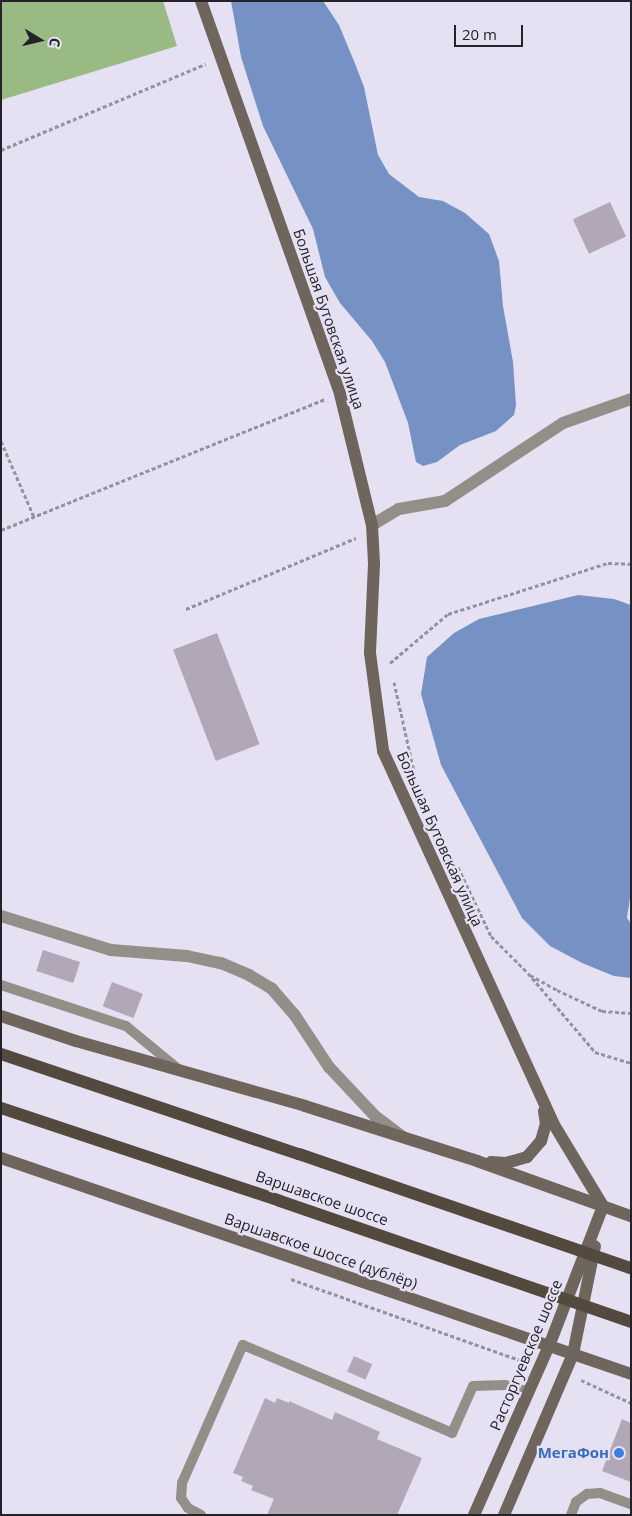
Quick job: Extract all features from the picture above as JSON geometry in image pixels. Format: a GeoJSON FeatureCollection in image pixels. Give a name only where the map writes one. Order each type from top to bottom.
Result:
{"type":"FeatureCollection","features":[{"type":"Feature","properties":{"kind":"main road","name":"Большая Бутовская улица"},"geometry":{"type":"LineString","coordinates":[[201,1],[340,394],[372,525],[374,564],[370,653],[383,751],[542,1101],[568,1149],[603,1206]]}},
{"type":"Feature","properties":{"kind":"main road"},"geometry":{"type":"LineString","coordinates":[[1,1016],[76,1041],[305,1106],[477,1160],[631,1216]]}},
{"type":"Feature","properties":{"kind":"main road"},"geometry":{"type":"LineString","coordinates":[[1,1054],[631,1268]]}},
{"type":"Feature","properties":{"kind":"main road"},"geometry":{"type":"LineString","coordinates":[[477,1160],[506,1163],[527,1157],[542,1142],[546,1124],[542,1101]]}},
{"type":"Feature","properties":{"kind":"main road","name":"Варшавское шоссе"},"geometry":{"type":"LineString","coordinates":[[1,1108],[280,1201],[631,1322]]}},
{"type":"Feature","properties":{"kind":"main road","name":"Варшавское шоссе (дублёр)"},"geometry":{"type":"LineString","coordinates":[[1,1158],[631,1374]]}},
{"type":"Feature","properties":{"kind":"main road"},"geometry":{"type":"LineString","coordinates":[[504,1515],[573,1354],[603,1206]]}},
{"type":"Feature","properties":{"kind":"main road","name":"Расторгуевское шоссе"},"geometry":{"type":"LineString","coordinates":[[474,1515],[549,1346],[603,1206]]}},
{"type":"Feature","properties":{"kind":"street"},"geometry":{"type":"LineString","coordinates":[[372,525],[399,509],[444,501],[563,423],[631,399]]}},
{"type":"Feature","properties":{"kind":"street"},"geometry":{"type":"LineString","coordinates":[[1,916],[111,950],[187,956],[221,963],[249,975],[272,989],[294,1014],[334,1073],[375,1116],[403,1137]]}},
{"type":"Feature","properties":{"kind":"lane"},"geometry":{"type":"LineString","coordinates":[[1,985],[126,1026],[180,1071]]}},
{"type":"Feature","properties":{"kind":"lane"},"geometry":{"type":"LineString","coordinates":[[201,1515],[188,1508],[181,1498],[182,1483],[243,1345],[452,1433],[473,1386],[505,1385],[529,1392]]}},
{"type":"Feature","properties":{"kind":"lane"},"geometry":{"type":"LineString","coordinates":[[571,1515],[576,1502],[587,1494],[600,1493],[631,1504]]}},
{"type":"Feature","properties":{"kind":"path"},"geometry":{"type":"LineString","coordinates":[[1,150],[220,58]]}},
{"type":"Feature","properties":{"kind":"path"},"geometry":{"type":"LineString","coordinates":[[1,530],[340,394]]}},
{"type":"Feature","properties":{"kind":"path"},"geometry":{"type":"LineString","coordinates":[[1,440],[34,518]]}},
{"type":"Feature","properties":{"kind":"path"},"geometry":{"type":"LineString","coordinates":[[186,609],[363,535]]}},
{"type":"Feature","properties":{"kind":"path"},"geometry":{"type":"LineString","coordinates":[[389,663],[448,614],[608,563],[631,564]]}},
{"type":"Feature","properties":{"kind":"path"},"geometry":{"type":"LineString","coordinates":[[389,654],[391,672]]}},
{"type":"Feature","properties":{"kind":"path"},"geometry":{"type":"LineString","coordinates":[[393,681],[416,781]]}},
{"type":"Feature","properties":{"kind":"path"},"geometry":{"type":"LineString","coordinates":[[454,858],[491,936],[528,973],[595,1052],[631,1063]]}},
{"type":"Feature","properties":{"kind":"path"},"geometry":{"type":"LineString","coordinates":[[528,973],[557,990],[602,1011],[631,1013]]}},
{"type":"Feature","properties":{"kind":"path"},"geometry":{"type":"LineString","coordinates":[[596,1386],[631,1403]]}},
{"type":"Feature","properties":{"kind":"green space"},"geometry":{"type":"Polygon","coordinates":[[[1,1],[163,1],[177,46],[1,100],[1,1]]]}},
{"type":"Feature","properties":{"kind":"water"},"geometry":{"type":"Polygon","coordinates":[[[231,1],[323,1],[339,25],[356,66],[364,87],[378,155],[389,174],[419,197],[443,201],[465,213],[489,234],[499,261],[503,306],[513,362],[516,405],[514,415],[496,431],[460,445],[437,462],[423,466],[416,462],[408,423],[385,362],[372,341],[340,303],[325,277],[313,229],[263,126],[241,57],[231,1]]]}},
{"type":"Feature","properties":{"kind":"water"},"geometry":{"type":"Polygon","coordinates":[[[578,595],[614,599],[631,605],[631,891],[627,918],[631,924],[631,978],[614,976],[582,963],[550,946],[522,918],[441,765],[421,694],[427,657],[454,633],[479,619],[578,595]]]}},
{"type":"Feature","properties":{"kind":"building"},"geometry":{"type":"Polygon","coordinates":[[[610,202],[626,236],[589,254],[573,219],[610,202]]]}},
{"type":"Feature","properties":{"kind":"building"},"geometry":{"type":"Polygon","coordinates":[[[217,633],[260,744],[216,761],[173,650],[217,633]]]}},
{"type":"Feature","properties":{"kind":"building"},"geometry":{"type":"Polygon","coordinates":[[[43,950],[80,962],[73,983],[36,971],[43,950]]]}},
{"type":"Feature","properties":{"kind":"building"},"geometry":{"type":"Polygon","coordinates":[[[112,982],[143,994],[133,1018],[103,1006],[112,982]]]}},
{"type":"Feature","properties":{"kind":"building"},"geometry":{"type":"Polygon","coordinates":[[[354,1356],[372,1364],[365,1380],[347,1372],[354,1356]]]}},
{"type":"Feature","properties":{"kind":"building"},"geometry":{"type":"Polygon","coordinates":[[[265,1398],[275,1403],[277,1398],[289,1403],[289,1401],[332,1420],[335,1412],[380,1432],[377,1439],[422,1458],[397,1515],[267,1515],[274,1499],[251,1490],[253,1486],[241,1481],[243,1477],[233,1473],[265,1398]]]}},
{"type":"Feature","properties":{"kind":"building"},"geometry":{"type":"Polygon","coordinates":[[[622,1419],[631,1423],[631,1482],[602,1471],[622,1419]]]}},
{"type":"Feature","properties":{"kind":"place","name":"МегаФон"},"geometry":{"type":"Point","coordinates":[619,1453]}}]}
